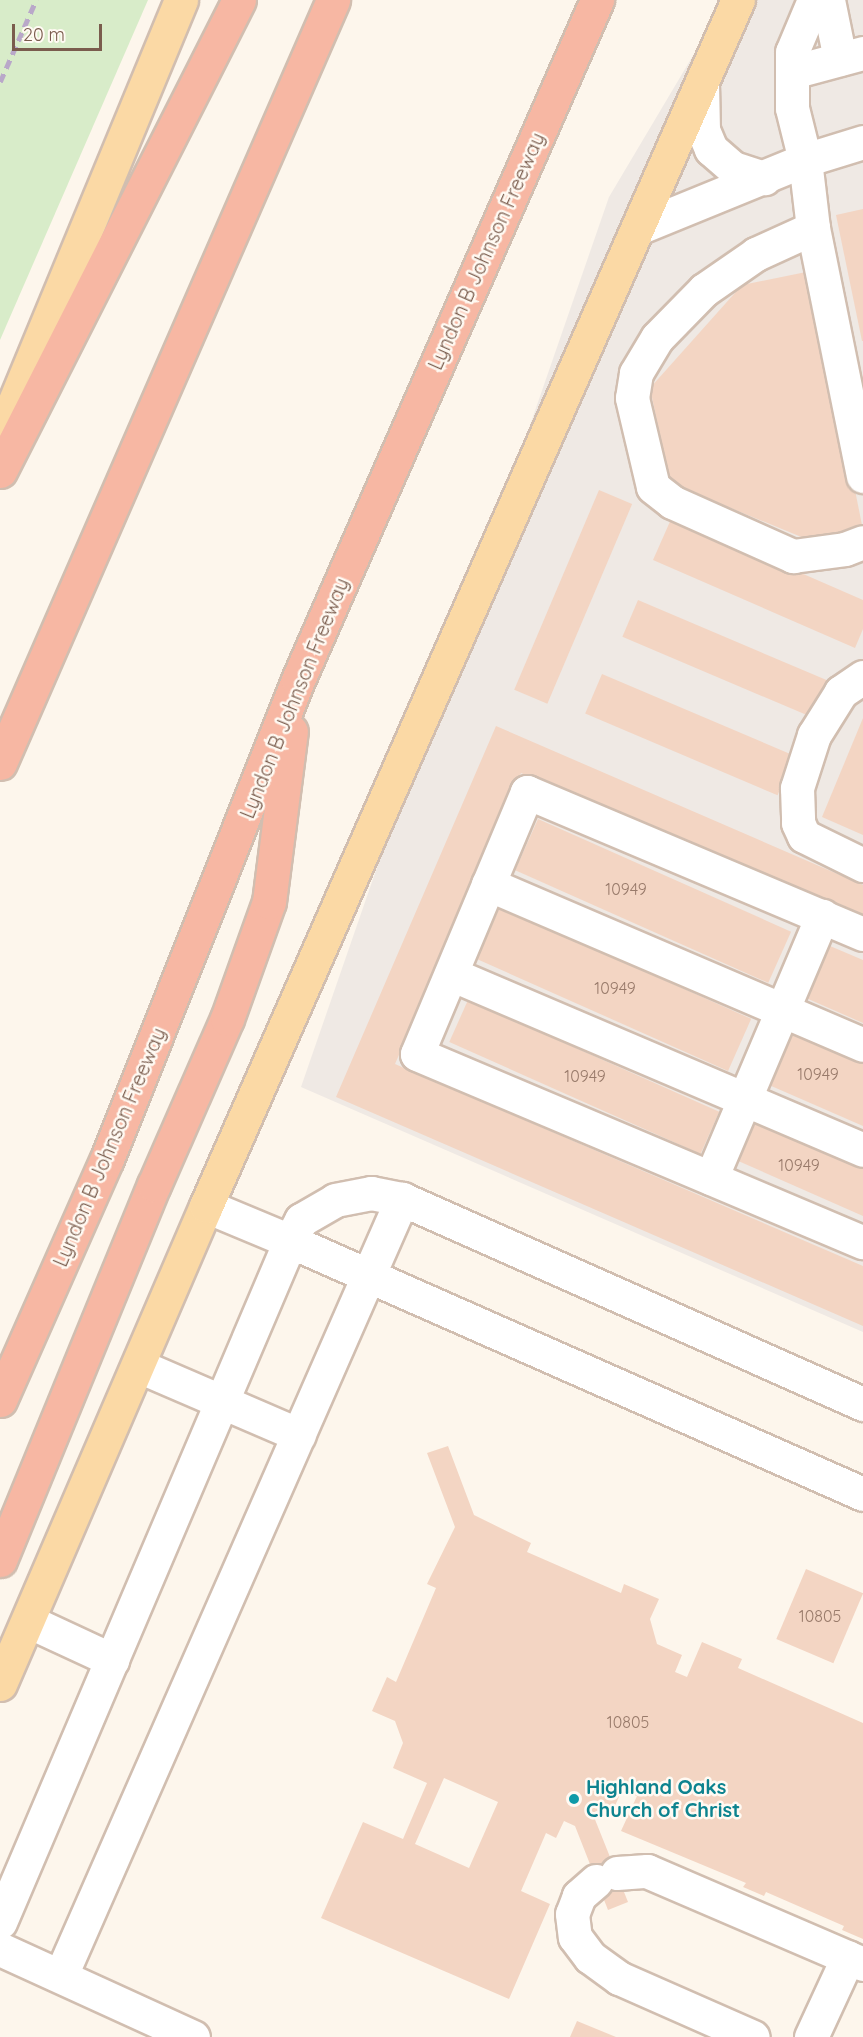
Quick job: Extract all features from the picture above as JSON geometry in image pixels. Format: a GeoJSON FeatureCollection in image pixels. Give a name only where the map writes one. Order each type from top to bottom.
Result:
{"type":"FeatureCollection","features":[{"type":"Feature","properties":{"kind":"highway"},"geometry":{"type":"LineString","coordinates":[[0,471],[239,0]]}},
{"type":"Feature","properties":{"kind":"highway"},"geometry":{"type":"LineString","coordinates":[[0,763],[333,0]]}},
{"type":"Feature","properties":{"kind":"highway","name":"Lyndon B Johnson Freeway"},"geometry":{"type":"LineString","coordinates":[[0,1400],[107,1160],[297,680],[597,0]]}},
{"type":"Feature","properties":{"kind":"highway"},"geometry":{"type":"LineString","coordinates":[[0,1560],[227,1018],[269,902],[297,680]]}},
{"type":"Feature","properties":{"kind":"main road"},"geometry":{"type":"LineString","coordinates":[[0,437],[181,0]]}},
{"type":"Feature","properties":{"kind":"main road"},"geometry":{"type":"LineString","coordinates":[[0,1684],[206,1206],[738,0]]}},
{"type":"Feature","properties":{"kind":"street"},"geometry":{"type":"LineString","coordinates":[[814,0],[792,52],[792,108],[805,160],[813,228],[863,476]]}},
{"type":"Feature","properties":{"kind":"street"},"geometry":{"type":"LineString","coordinates":[[792,72],[852,56],[828,0]]}},
{"type":"Feature","properties":{"kind":"street"},"geometry":{"type":"LineString","coordinates":[[702,83],[703,129],[711,149],[733,168],[764,178]]}},
{"type":"Feature","properties":{"kind":"street"},"geometry":{"type":"LineString","coordinates":[[638,228],[805,160],[863,142]]}},
{"type":"Feature","properties":{"kind":"street"},"geometry":{"type":"LineString","coordinates":[[813,228],[756,254],[704,290],[657,338],[636,373],[632,398],[653,487],[672,502],[793,556],[845,549],[863,542]]}},
{"type":"Feature","properties":{"kind":"street"},"geometry":{"type":"LineString","coordinates":[[863,677],[841,692],[814,735],[797,788],[798,823],[804,836],[863,865]]}},
{"type":"Feature","properties":{"kind":"street"},"geometry":{"type":"LineString","coordinates":[[863,934],[527,792],[417,1054],[863,1242]]}},
{"type":"Feature","properties":{"kind":"street"},"geometry":{"type":"LineString","coordinates":[[488,884],[863,1045]]}},
{"type":"Feature","properties":{"kind":"street"},"geometry":{"type":"LineString","coordinates":[[711,1178],[822,916]]}},
{"type":"Feature","properties":{"kind":"street"},"geometry":{"type":"LineString","coordinates":[[451,974],[863,1150]]}},
{"type":"Feature","properties":{"kind":"street"},"geometry":{"type":"LineString","coordinates":[[0,1922],[224,1401],[290,1240],[301,1220],[335,1200],[371,1193],[402,1199],[863,1404]]}},
{"type":"Feature","properties":{"kind":"street"},"geometry":{"type":"LineString","coordinates":[[61,1975],[402,1199]]}},
{"type":"Feature","properties":{"kind":"street"},"geometry":{"type":"LineString","coordinates":[[206,1206],[290,1240],[368,1277],[863,1494]]}},
{"type":"Feature","properties":{"kind":"street"},"geometry":{"type":"LineString","coordinates":[[139,1365],[299,1435]]}},
{"type":"Feature","properties":{"kind":"street"},"geometry":{"type":"LineString","coordinates":[[28,1621],[112,1660]]}},
{"type":"Feature","properties":{"kind":"street"},"geometry":{"type":"LineString","coordinates":[[753,2037],[619,1978],[590,1957],[575,1937],[572,1914],[579,1896],[606,1877],[647,1871],[855,1961],[811,2037]]}},
{"type":"Feature","properties":{"kind":"street"},"geometry":{"type":"LineString","coordinates":[[0,1949],[193,2037]]}},
{"type":"Feature","properties":{"kind":"shaded area"},"geometry":{"type":"Polygon","coordinates":[[[726,0],[863,0],[863,1332],[301,1087],[609,197],[726,0]]]}},
{"type":"Feature","properties":{"kind":"green space"},"geometry":{"type":"Polygon","coordinates":[[[0,0],[148,0],[0,340],[0,0]]]}},
{"type":"Feature","properties":{"kind":"building"},"geometry":{"type":"Polygon","coordinates":[[[863,209],[863,341],[862,341],[836,215],[863,209]]]}},
{"type":"Feature","properties":{"kind":"building"},"geometry":{"type":"Polygon","coordinates":[[[811,271],[863,530],[811,541],[670,483],[650,388],[742,285],[811,271]]]}},
{"type":"Feature","properties":{"kind":"building"},"geometry":{"type":"Polygon","coordinates":[[[599,490],[632,504],[547,704],[514,690],[599,490]]]}},
{"type":"Feature","properties":{"kind":"building"},"geometry":{"type":"Polygon","coordinates":[[[672,517],[863,600],[863,629],[855,648],[653,560],[672,517]]]}},
{"type":"Feature","properties":{"kind":"building"},"geometry":{"type":"Polygon","coordinates":[[[638,600],[829,681],[814,718],[622,637],[638,600]]]}},
{"type":"Feature","properties":{"kind":"building"},"geometry":{"type":"Polygon","coordinates":[[[602,674],[794,756],[778,795],[585,714],[602,674]]]}},
{"type":"Feature","properties":{"kind":"building"},"geometry":{"type":"Polygon","coordinates":[[[863,718],[863,835],[822,817],[863,718]]]}},
{"type":"Feature","properties":{"kind":"building"},"geometry":{"type":"Polygon","coordinates":[[[496,726],[863,885],[863,923],[521,773],[395,1064],[863,1266],[863,1326],[336,1097],[496,726]]]}},
{"type":"Feature","properties":{"kind":"building"},"geometry":{"type":"Polygon","coordinates":[[[538,819],[791,932],[768,983],[515,870],[538,819]]]}},
{"type":"Feature","properties":{"kind":"building"},"geometry":{"type":"Polygon","coordinates":[[[500,907],[751,1019],[728,1071],[477,959],[500,907]]]}},
{"type":"Feature","properties":{"kind":"building"},"geometry":{"type":"Polygon","coordinates":[[[830,946],[863,960],[863,1023],[806,998],[830,946]]]}},
{"type":"Feature","properties":{"kind":"building"},"geometry":{"type":"Polygon","coordinates":[[[468,1000],[719,1112],[701,1154],[449,1042],[468,1000]]]}},
{"type":"Feature","properties":{"kind":"building"},"geometry":{"type":"Polygon","coordinates":[[[791,1032],[863,1063],[863,1126],[769,1085],[791,1032]]]}},
{"type":"Feature","properties":{"kind":"building"},"geometry":{"type":"Polygon","coordinates":[[[753,1121],[863,1169],[863,1216],[736,1160],[753,1121]]]}},
{"type":"Feature","properties":{"kind":"building"},"geometry":{"type":"Polygon","coordinates":[[[448,1446],[474,1515],[531,1543],[527,1552],[621,1593],[624,1584],[659,1599],[650,1619],[657,1644],[682,1655],[675,1672],[687,1677],[702,1642],[742,1659],[738,1668],[863,1723],[863,1939],[842,1930],[844,1926],[766,1892],[764,1896],[743,1887],[746,1883],[621,1831],[637,1796],[622,1790],[610,1817],[596,1811],[594,1817],[628,1902],[608,1910],[575,1826],[564,1821],[556,1838],[546,1833],[521,1891],[550,1904],[509,1999],[321,1918],[363,1822],[403,1839],[427,1783],[393,1768],[403,1743],[395,1721],[372,1711],[387,1677],[396,1682],[436,1588],[427,1584],[455,1527],[427,1453],[448,1446]],[[444,1778],[415,1844],[469,1868],[498,1802],[444,1778]]]}},
{"type":"Feature","properties":{"kind":"building"},"geometry":{"type":"Polygon","coordinates":[[[806,1569],[863,1593],[833,1663],[776,1639],[806,1569]]]}},
{"type":"Feature","properties":{"kind":"building"},"geometry":{"type":"Polygon","coordinates":[[[577,2021],[616,2037],[570,2037],[577,2021]]]}},
{"type":"Feature","properties":{"kind":"railway"},"geometry":{"type":"LineString","coordinates":[[0,82],[36,0]]}},
{"type":"Feature","properties":{"kind":"place","name":"Highland Oaks Church of Christ"},"geometry":{"type":"Point","coordinates":[574,1799]}}]}
